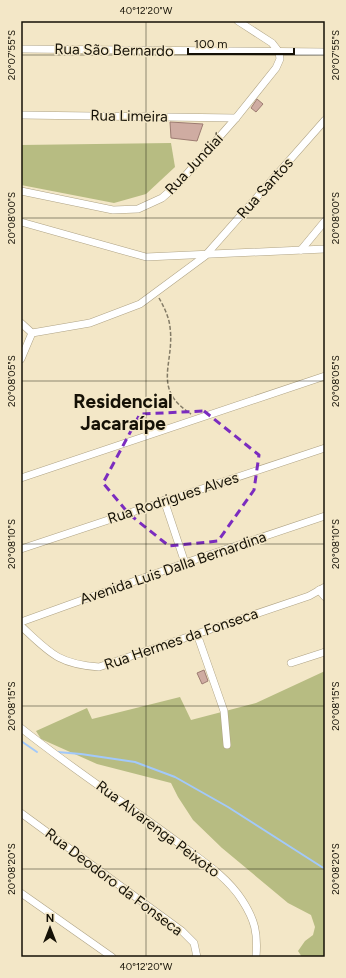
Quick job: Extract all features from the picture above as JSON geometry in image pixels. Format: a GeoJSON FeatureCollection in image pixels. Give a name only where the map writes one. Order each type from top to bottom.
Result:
{"type":"FeatureCollection","features":[{"type":"Feature","properties":{"kind":"street"},"geometry":{"type":"LineString","coordinates":[[238,21],[272,43],[279,52]]}},
{"type":"Feature","properties":{"kind":"street","name":"Rua São Bernardo"},"geometry":{"type":"LineString","coordinates":[[21,49],[325,52]]}},
{"type":"Feature","properties":{"kind":"street","name":"Rua Jundiaí"},"geometry":{"type":"LineString","coordinates":[[21,191],[113,210],[138,209],[162,198],[178,184],[236,118],[276,68],[280,59],[279,52]]}},
{"type":"Feature","properties":{"kind":"street","name":"Rua Limeira"},"geometry":{"type":"LineString","coordinates":[[21,115],[236,118]]}},
{"type":"Feature","properties":{"kind":"street","name":"Rua Santos"},"geometry":{"type":"LineString","coordinates":[[32,333],[90,323],[140,304],[205,256],[325,120]]}},
{"type":"Feature","properties":{"kind":"street"},"geometry":{"type":"LineString","coordinates":[[301,250],[325,221]]}},
{"type":"Feature","properties":{"kind":"street"},"geometry":{"type":"LineString","coordinates":[[21,222],[146,257],[205,256],[325,249]]}},
{"type":"Feature","properties":{"kind":"street"},"geometry":{"type":"LineString","coordinates":[[21,323],[32,333],[21,359]]}},
{"type":"Feature","properties":{"kind":"street"},"geometry":{"type":"LineString","coordinates":[[21,478],[325,376]]}},
{"type":"Feature","properties":{"kind":"street","name":"Rua Rodrigues Alves"},"geometry":{"type":"LineString","coordinates":[[21,549],[164,500],[325,448]]}},
{"type":"Feature","properties":{"kind":"street"},"geometry":{"type":"LineString","coordinates":[[164,500],[185,563]]}},
{"type":"Feature","properties":{"kind":"street","name":"Avenida Luis Dalla Bernardina"},"geometry":{"type":"LineString","coordinates":[[21,622],[185,563],[325,516]]}},
{"type":"Feature","properties":{"kind":"street"},"geometry":{"type":"LineString","coordinates":[[322,588],[325,597]]}},
{"type":"Feature","properties":{"kind":"street","name":"Rua Hermes da Fonseca"},"geometry":{"type":"LineString","coordinates":[[21,626],[56,657],[78,666],[99,667],[309,596],[322,588]]}},
{"type":"Feature","properties":{"kind":"street"},"geometry":{"type":"LineString","coordinates":[[197,634],[224,711],[227,745]]}},
{"type":"Feature","properties":{"kind":"street"},"geometry":{"type":"LineString","coordinates":[[291,663],[325,652]]}},
{"type":"Feature","properties":{"kind":"street","name":"Rua Alvarenga Peixoto"},"geometry":{"type":"LineString","coordinates":[[21,728],[58,757],[123,801],[223,877],[241,899],[254,922],[257,940],[256,957]]}},
{"type":"Feature","properties":{"kind":"street","name":"Rua Deodoro da Fonseca"},"geometry":{"type":"LineString","coordinates":[[21,813],[182,931],[194,943],[197,957]]}},
{"type":"Feature","properties":{"kind":"street"},"geometry":{"type":"LineString","coordinates":[[21,892],[112,957]]}},
{"type":"Feature","properties":{"kind":"path"},"geometry":{"type":"LineString","coordinates":[[156,292],[166,311],[170,327],[171,347],[167,372],[170,395],[180,407],[198,418]]}},
{"type":"Feature","properties":{"kind":"highlighted area"},"geometry":{"type":"Polygon","coordinates":[[[204,411],[259,455],[254,490],[218,541],[169,546],[129,514],[103,483],[140,414],[204,411]]]}},
{"type":"Feature","properties":{"kind":"green space"},"geometry":{"type":"Polygon","coordinates":[[[171,143],[175,167],[146,194],[114,203],[21,185],[21,145],[171,143]]]}},
{"type":"Feature","properties":{"kind":"green space"},"geometry":{"type":"Polygon","coordinates":[[[325,671],[325,957],[302,957],[298,951],[305,941],[313,935],[315,927],[311,915],[288,903],[222,848],[193,820],[171,783],[97,764],[41,739],[36,731],[87,708],[92,719],[180,697],[191,720],[256,703],[325,671]]]}},
{"type":"Feature","properties":{"kind":"building"},"geometry":{"type":"Polygon","coordinates":[[[257,99],[263,104],[256,112],[251,108],[257,99]]]}},
{"type":"Feature","properties":{"kind":"building"},"geometry":{"type":"Polygon","coordinates":[[[170,122],[203,124],[197,141],[171,138],[170,122]]]}},
{"type":"Feature","properties":{"kind":"building"},"geometry":{"type":"Polygon","coordinates":[[[204,670],[208,681],[202,684],[197,673],[204,670]]]}},
{"type":"Feature","properties":{"kind":"waterway"},"geometry":{"type":"LineString","coordinates":[[21,741],[37,752]]}},
{"type":"Feature","properties":{"kind":"waterway"},"geometry":{"type":"LineString","coordinates":[[57,752],[135,762],[175,777],[228,807],[325,869]]}},
{"type":"Feature","properties":{"kind":"district","name":"Residencial Jacaraípe"},"geometry":{"type":"Point","coordinates":[123,412]}}]}
